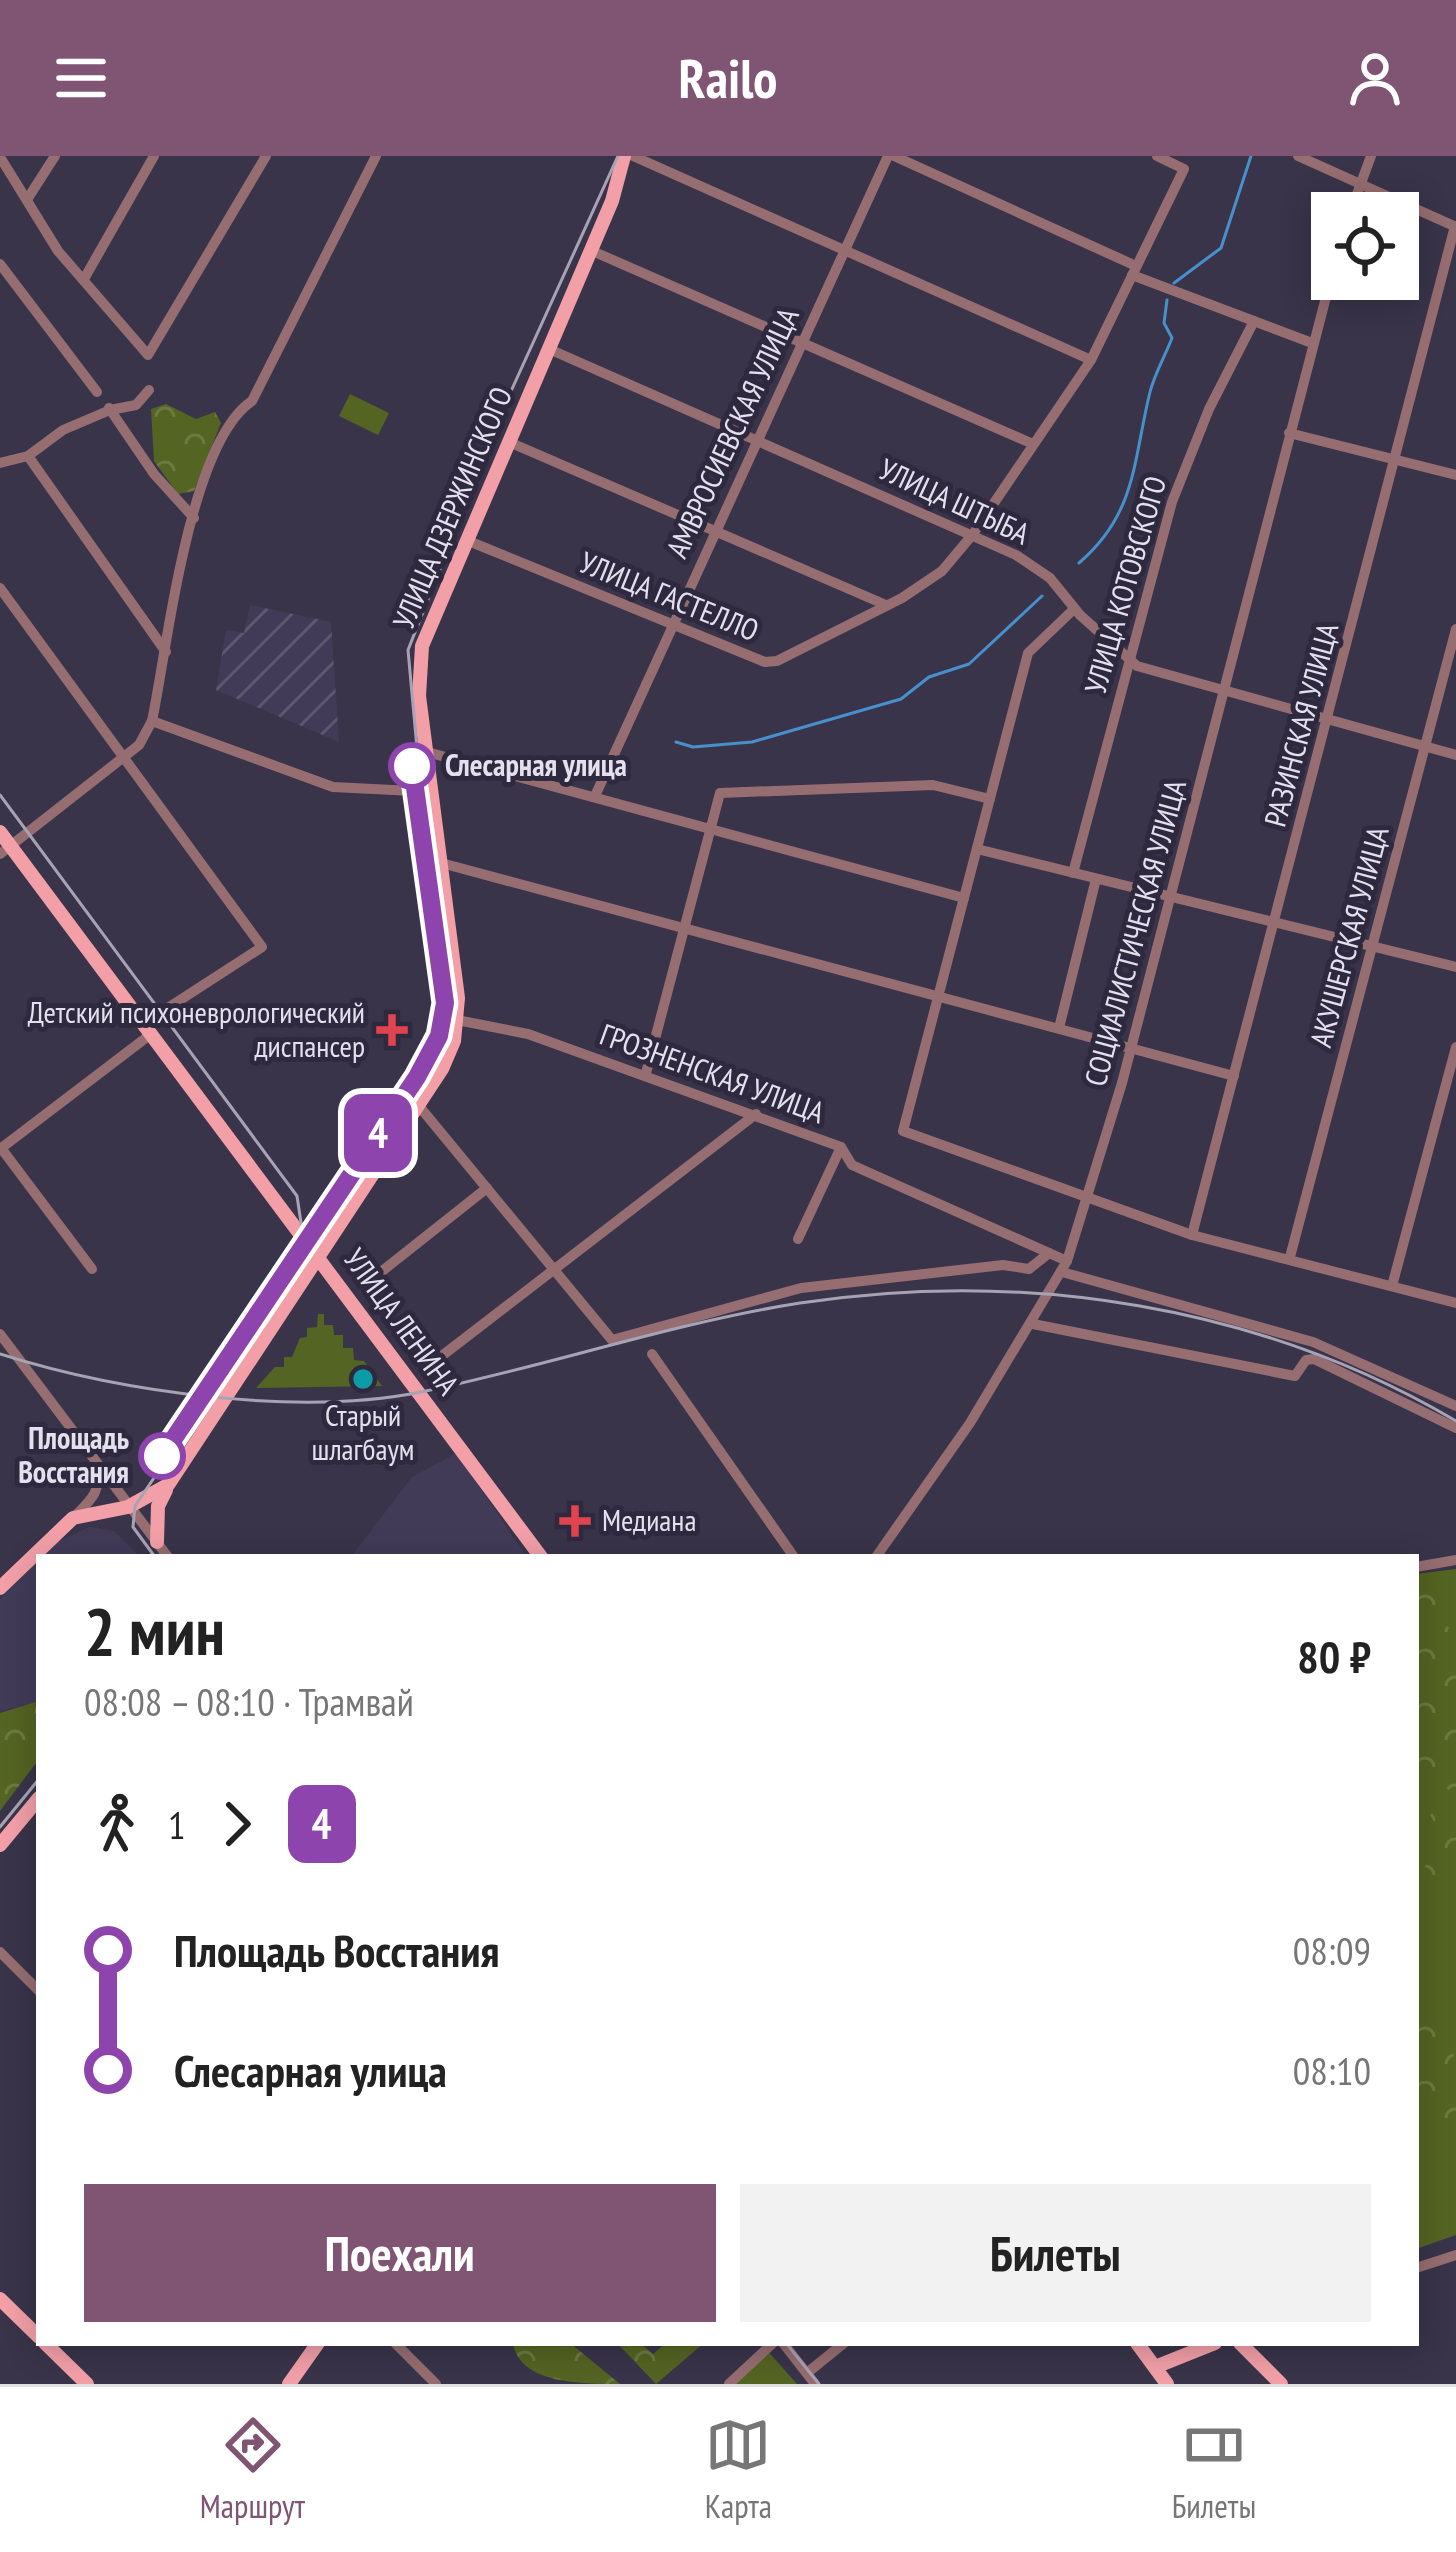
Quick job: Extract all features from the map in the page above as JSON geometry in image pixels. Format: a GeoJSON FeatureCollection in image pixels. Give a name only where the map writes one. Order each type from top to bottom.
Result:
{"type":"FeatureCollection","features":[{"type":"Feature","properties":{"kind":"main road","name":"УЛИЦА ДЗЕРЖИНСКОГО"},"geometry":{"type":"LineString","coordinates":[[128,1507],[168,1485],[450,1053],[457,1020],[445,864],[419,696],[422,646],[628,156]]}},
{"type":"Feature","properties":{"kind":"main road","name":"УЛИЦА ЛЕНИНА"},"geometry":{"type":"LineString","coordinates":[[0,832],[5,850],[320,1257],[539,1554]]}},
{"type":"Feature","properties":{"kind":"main road"},"geometry":{"type":"LineString","coordinates":[[157,1543],[158,1506],[168,1485]]}},
{"type":"Feature","properties":{"kind":"main road"},"geometry":{"type":"LineString","coordinates":[[0,1588],[74,1518],[128,1507]]}},
{"type":"Feature","properties":{"kind":"main road"},"geometry":{"type":"LineString","coordinates":[[0,1845],[36,1802]]}},
{"type":"Feature","properties":{"kind":"main road"},"geometry":{"type":"LineString","coordinates":[[0,2300],[36,2334]]}},
{"type":"Feature","properties":{"kind":"main road"},"geometry":{"type":"LineString","coordinates":[[48,2346],[87,2384]]}},
{"type":"Feature","properties":{"kind":"main road"},"geometry":{"type":"LineString","coordinates":[[289,2384],[316,2346]]}},
{"type":"Feature","properties":{"kind":"main road"},"geometry":{"type":"LineString","coordinates":[[1139,2346],[1168,2384]]}},
{"type":"Feature","properties":{"kind":"main road"},"geometry":{"type":"LineString","coordinates":[[1155,2367],[1208,2346]]}},
{"type":"Feature","properties":{"kind":"main road"},"geometry":{"type":"LineString","coordinates":[[1243,2346],[1281,2384]]}},
{"type":"Feature","properties":{"kind":"street"},"geometry":{"type":"LineString","coordinates":[[28,198],[55,156]]}},
{"type":"Feature","properties":{"kind":"street"},"geometry":{"type":"LineString","coordinates":[[84,279],[154,156]]}},
{"type":"Feature","properties":{"kind":"street"},"geometry":{"type":"LineString","coordinates":[[0,157],[58,251],[148,355],[266,156]]}},
{"type":"Feature","properties":{"kind":"street"},"geometry":{"type":"LineString","coordinates":[[5,850],[124,759],[152,721],[194,518],[215,443],[235,413],[252,401],[376,156]]}},
{"type":"Feature","properties":{"kind":"street"},"geometry":{"type":"LineString","coordinates":[[628,156],[846,247],[1091,360]]}},
{"type":"Feature","properties":{"kind":"street"},"geometry":{"type":"LineString","coordinates":[[891,156],[1134,271],[1312,343]]}},
{"type":"Feature","properties":{"kind":"street","name":"АМВРОСИЕВСКАЯ УЛИЦА"},"geometry":{"type":"LineString","coordinates":[[595,796],[671,623],[891,156]]}},
{"type":"Feature","properties":{"kind":"street"},"geometry":{"type":"LineString","coordinates":[[1157,156],[1179,163]]}},
{"type":"Feature","properties":{"kind":"street"},"geometry":{"type":"LineString","coordinates":[[1298,156],[1455,226]]}},
{"type":"Feature","properties":{"kind":"street"},"geometry":{"type":"LineString","coordinates":[[1355,192],[1371,156]]}},
{"type":"Feature","properties":{"kind":"street","name":"УЛИЦА ГАСТЕЛЛО"},"geometry":{"type":"LineString","coordinates":[[466,541],[777,662],[886,606],[942,571],[973,534],[1091,360],[1179,163]]}},
{"type":"Feature","properties":{"kind":"street","name":"РАЗИНСКАЯ УЛИЦА"},"geometry":{"type":"LineString","coordinates":[[1192,1235],[1455,226]]}},
{"type":"Feature","properties":{"kind":"street"},"geometry":{"type":"LineString","coordinates":[[590,250],[1033,444]]}},
{"type":"Feature","properties":{"kind":"street"},"geometry":{"type":"LineString","coordinates":[[0,264],[97,392]]}},
{"type":"Feature","properties":{"kind":"street","name":"СОЦИАЛИСТИЧЕСКАЯ УЛИЦА"},"geometry":{"type":"LineString","coordinates":[[878,1554],[1033,1324],[1064,1266],[1131,1048],[1324,300]]}},
{"type":"Feature","properties":{"kind":"street","name":"УЛИЦА КОТОВСКОГО"},"geometry":{"type":"LineString","coordinates":[[1073,873],[1188,458],[1254,321]]}},
{"type":"Feature","properties":{"kind":"street","name":"УЛИЦА ШТЫБА"},"geometry":{"type":"LineString","coordinates":[[549,349],[973,534],[1050,578],[1074,609],[1129,660],[1456,755]]}},
{"type":"Feature","properties":{"kind":"street"},"geometry":{"type":"LineString","coordinates":[[0,463],[28,456],[63,430],[110,409],[136,405],[149,390]]}},
{"type":"Feature","properties":{"kind":"street"},"geometry":{"type":"LineString","coordinates":[[110,409],[154,474],[194,518]]}},
{"type":"Feature","properties":{"kind":"street"},"geometry":{"type":"LineString","coordinates":[[1289,433],[1456,476]]}},
{"type":"Feature","properties":{"kind":"street"},"geometry":{"type":"LineString","coordinates":[[509,442],[886,606]]}},
{"type":"Feature","properties":{"kind":"street"},"geometry":{"type":"LineString","coordinates":[[28,456],[166,652]]}},
{"type":"Feature","properties":{"kind":"street"},"geometry":{"type":"LineString","coordinates":[[0,588],[262,947],[147,1029],[1,1149],[92,1269]]}},
{"type":"Feature","properties":{"kind":"street"},"geometry":{"type":"LineString","coordinates":[[1074,609],[1028,653],[903,1131],[1192,1235],[1456,1303]]}},
{"type":"Feature","properties":{"kind":"street","name":"АКУШЕРСКАЯ УЛИЦА"},"geometry":{"type":"LineString","coordinates":[[1290,1257],[1456,628]]}},
{"type":"Feature","properties":{"kind":"street"},"geometry":{"type":"LineString","coordinates":[[152,721],[333,787],[433,792]]}},
{"type":"Feature","properties":{"kind":"street"},"geometry":{"type":"LineString","coordinates":[[427,752],[964,898]]}},
{"type":"Feature","properties":{"kind":"street"},"geometry":{"type":"LineString","coordinates":[[646,1073],[720,793],[933,785],[990,799]]}},
{"type":"Feature","properties":{"kind":"street"},"geometry":{"type":"LineString","coordinates":[[976,849],[1456,967]]}},
{"type":"Feature","properties":{"kind":"street"},"geometry":{"type":"LineString","coordinates":[[445,864],[1234,1076]]}},
{"type":"Feature","properties":{"kind":"street"},"geometry":{"type":"LineString","coordinates":[[1059,1028],[1096,879]]}},
{"type":"Feature","properties":{"kind":"street","name":"ГРОЗНЕНСКАЯ УЛИЦА"},"geometry":{"type":"LineString","coordinates":[[457,1020],[528,1034],[757,1114],[841,1147],[852,1166],[1049,1253],[1064,1266],[1313,1342],[1456,1406]]}},
{"type":"Feature","properties":{"kind":"street"},"geometry":{"type":"LineString","coordinates":[[1392,1286],[1456,1047]]}},
{"type":"Feature","properties":{"kind":"street"},"geometry":{"type":"LineString","coordinates":[[419,1106],[612,1340],[801,1288],[1003,1265],[1029,1269],[1049,1253]]}},
{"type":"Feature","properties":{"kind":"street"},"geometry":{"type":"LineString","coordinates":[[442,1355],[551,1267],[757,1114]]}},
{"type":"Feature","properties":{"kind":"street"},"geometry":{"type":"LineString","coordinates":[[798,1238],[841,1147]]}},
{"type":"Feature","properties":{"kind":"street"},"geometry":{"type":"LineString","coordinates":[[381,1272],[487,1189]]}},
{"type":"Feature","properties":{"kind":"street"},"geometry":{"type":"LineString","coordinates":[[1033,1324],[1290,1376],[1314,1359],[1456,1428]]}},
{"type":"Feature","properties":{"kind":"street"},"geometry":{"type":"LineString","coordinates":[[0,1334],[166,1554]]}},
{"type":"Feature","properties":{"kind":"street"},"geometry":{"type":"LineString","coordinates":[[652,1354],[792,1554]]}},
{"type":"Feature","properties":{"kind":"street"},"geometry":{"type":"LineString","coordinates":[[74,1518],[96,1496],[99,1478],[88,1453]]}},
{"type":"Feature","properties":{"kind":"street"},"geometry":{"type":"LineString","coordinates":[[128,1507],[158,1506]]}},
{"type":"Feature","properties":{"kind":"street"},"geometry":{"type":"LineString","coordinates":[[1419,1566],[1456,1560]]}},
{"type":"Feature","properties":{"kind":"street"},"geometry":{"type":"LineString","coordinates":[[0,1952],[36,1988]]}},
{"type":"Feature","properties":{"kind":"street"},"geometry":{"type":"LineString","coordinates":[[1419,2268],[1456,2254]]}},
{"type":"Feature","properties":{"kind":"street"},"geometry":{"type":"LineString","coordinates":[[398,2346],[436,2384]]}},
{"type":"Feature","properties":{"kind":"street"},"geometry":{"type":"LineString","coordinates":[[729,2384],[770,2346]]}},
{"type":"Feature","properties":{"kind":"street"},"geometry":{"type":"LineString","coordinates":[[785,2346],[811,2379],[841,2346]]}},
{"type":"Feature","properties":{"kind":"shaded area"},"geometry":{"type":"Polygon","coordinates":[[[250,605],[331,622],[339,742],[216,690],[226,630],[244,633],[250,605]]]}},
{"type":"Feature","properties":{"kind":"shaded area"},"geometry":{"type":"Polygon","coordinates":[[[456,1453],[525,1554],[353,1554],[412,1477],[456,1453]]]}},
{"type":"Feature","properties":{"kind":"shaded area"},"geometry":{"type":"Polygon","coordinates":[[[89,1527],[114,1531],[137,1554],[45,1554],[57,1542],[89,1527]]]}},
{"type":"Feature","properties":{"kind":"shaded area"},"geometry":{"type":"Polygon","coordinates":[[[36,1563],[36,1703],[0,1711],[0,1599],[36,1563]]]}},
{"type":"Feature","properties":{"kind":"green space"},"geometry":{"type":"Polygon","coordinates":[[[350,394],[389,413],[378,435],[339,416],[350,394]]]}},
{"type":"Feature","properties":{"kind":"green space"},"geometry":{"type":"Polygon","coordinates":[[[166,404],[196,419],[215,412],[221,423],[194,491],[178,494],[154,461],[151,409],[166,404]]]}},
{"type":"Feature","properties":{"kind":"green space"},"geometry":{"type":"Polygon","coordinates":[[[318,1314],[324,1314],[324,1325],[333,1325],[334,1335],[343,1335],[343,1348],[353,1348],[354,1360],[364,1361],[382,1386],[256,1388],[275,1367],[284,1367],[284,1357],[292,1357],[300,1338],[307,1337],[307,1328],[317,1327],[318,1314]]]}},
{"type":"Feature","properties":{"kind":"green space"},"geometry":{"type":"Polygon","coordinates":[[[1456,1569],[1456,2235],[1419,2248],[1419,1574],[1456,1569]]]}},
{"type":"Feature","properties":{"kind":"green space"},"geometry":{"type":"Polygon","coordinates":[[[1456,1577],[1456,1606],[1419,1611],[1419,1582],[1456,1577]]]}},
{"type":"Feature","properties":{"kind":"green space"},"geometry":{"type":"Polygon","coordinates":[[[1437,1617],[1456,1634],[1456,1875],[1426,1879],[1425,1859],[1446,1843],[1430,1815],[1453,1792],[1419,1776],[1419,1620],[1437,1617]]]}},
{"type":"Feature","properties":{"kind":"green space"},"geometry":{"type":"Polygon","coordinates":[[[36,1702],[36,1763],[0,1811],[0,1713],[36,1702]]]}},
{"type":"Feature","properties":{"kind":"green space"},"geometry":{"type":"Polygon","coordinates":[[[1440,1996],[1454,2073],[1419,2067],[1419,2011],[1440,1996]]]}},
{"type":"Feature","properties":{"kind":"green space"},"geometry":{"type":"Polygon","coordinates":[[[1419,2080],[1456,2084],[1456,2125],[1419,2126],[1419,2080]]]}},
{"type":"Feature","properties":{"kind":"green space"},"geometry":{"type":"Polygon","coordinates":[[[514,2346],[574,2346],[620,2384],[555,2379],[527,2367],[514,2346]]]}},
{"type":"Feature","properties":{"kind":"green space"},"geometry":{"type":"Polygon","coordinates":[[[620,2346],[644,2346],[653,2354],[662,2346],[700,2346],[656,2384],[620,2346]]]}},
{"type":"Feature","properties":{"kind":"green space"},"geometry":{"type":"Polygon","coordinates":[[[766,2349],[797,2384],[729,2384],[766,2349]]]}},
{"type":"Feature","properties":{"kind":"waterway"},"geometry":{"type":"LineString","coordinates":[[1174,283],[1221,248],[1251,156]]}},
{"type":"Feature","properties":{"kind":"waterway"},"geometry":{"type":"LineString","coordinates":[[1079,563],[1112,525],[1130,485],[1150,392],[1172,338],[1164,323],[1167,300]]}},
{"type":"Feature","properties":{"kind":"waterway"},"geometry":{"type":"LineString","coordinates":[[676,742],[693,747],[752,742],[901,699],[929,677],[969,664],[1042,596]]}},
{"type":"Feature","properties":{"kind":"tram line"},"geometry":{"type":"LineString","coordinates":[[153,1554],[133,1527],[135,1506],[437,1057],[451,1003],[421,792],[408,650],[507,400],[618,156]]}},
{"type":"Feature","properties":{"kind":"tram line","name":"4"},"geometry":{"type":"LineString","coordinates":[[162,1456],[417,1077],[439,1036],[444,986],[412,766]]}},
{"type":"Feature","properties":{"kind":"tram line"},"geometry":{"type":"LineString","coordinates":[[0,795],[297,1196],[303,1236],[298,1257]]}},
{"type":"Feature","properties":{"kind":"tram line"},"geometry":{"type":"LineString","coordinates":[[0,1827],[36,1783]]}},
{"type":"Feature","properties":{"kind":"tram line"},"geometry":{"type":"LineString","coordinates":[[788,2346],[819,2384]]}},
{"type":"Feature","properties":{"kind":"railway"},"geometry":{"type":"LineString","coordinates":[[0,1354],[99,1379],[209,1397],[320,1402],[372,1399],[468,1382],[657,1333],[800,1303],[969,1291],[1139,1306],[1221,1324],[1302,1349],[1381,1381],[1456,1421]]}},
{"type":"Feature","properties":{"kind":"place","name":"Слесарная улица"},"geometry":{"type":"Point","coordinates":[412,766]}},
{"type":"Feature","properties":{"kind":"place","name":"Детский психоневрологический диспансер"},"geometry":{"type":"Point","coordinates":[392,1030]}},
{"type":"Feature","properties":{"kind":"place","name":"Старый шлагбаум"},"geometry":{"type":"Point","coordinates":[363,1379]}},
{"type":"Feature","properties":{"kind":"place","name":"Площадь Восстания"},"geometry":{"type":"Point","coordinates":[162,1456]}},
{"type":"Feature","properties":{"kind":"place","name":"Медиана"},"geometry":{"type":"Point","coordinates":[575,1521]}}]}
